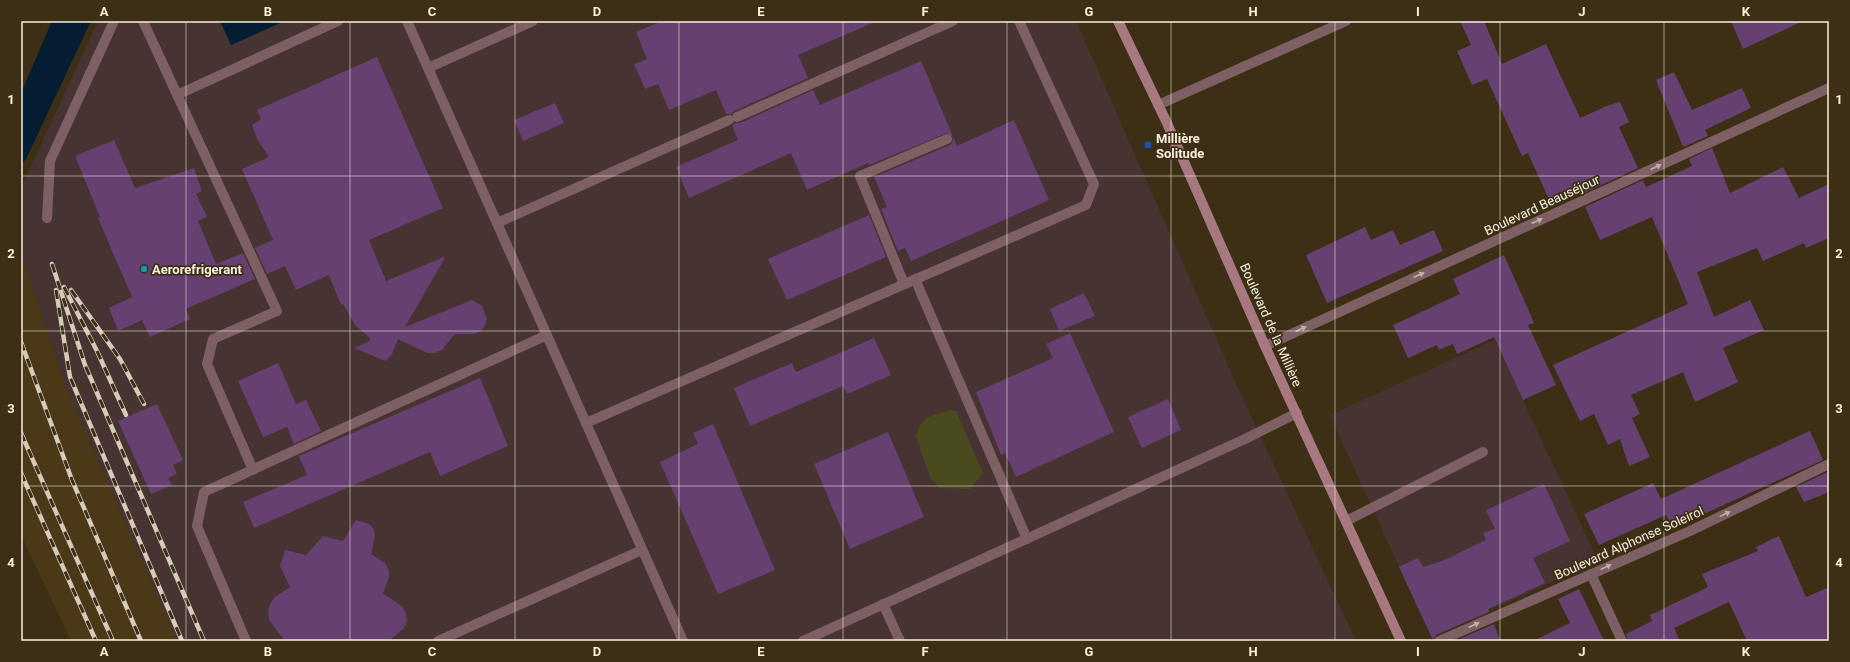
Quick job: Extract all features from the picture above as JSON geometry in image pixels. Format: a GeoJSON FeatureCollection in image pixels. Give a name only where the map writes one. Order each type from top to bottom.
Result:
{"type":"FeatureCollection","features":[{"type":"Feature","properties":{"kind":"main road","name":"Boulevard de la Millière"},"geometry":{"type":"LineString","coordinates":[[1118,21],[1158,105],[1401,641]]}},
{"type":"Feature","properties":{"kind":"street"},"geometry":{"type":"LineString","coordinates":[[47,218],[50,161],[114,21]]}},
{"type":"Feature","properties":{"kind":"street"},"geometry":{"type":"LineString","coordinates":[[143,21],[277,310],[213,339],[207,364],[253,470]]}},
{"type":"Feature","properties":{"kind":"street"},"geometry":{"type":"LineString","coordinates":[[177,95],[338,21]]}},
{"type":"Feature","properties":{"kind":"street"},"geometry":{"type":"LineString","coordinates":[[407,21],[683,641]]}},
{"type":"Feature","properties":{"kind":"street"},"geometry":{"type":"LineString","coordinates":[[428,68],[532,21]]}},
{"type":"Feature","properties":{"kind":"street"},"geometry":{"type":"LineString","coordinates":[[497,223],[953,21]]}},
{"type":"Feature","properties":{"kind":"street"},"geometry":{"type":"LineString","coordinates":[[586,422],[1086,205],[1094,184],[1018,21]]}},
{"type":"Feature","properties":{"kind":"street"},"geometry":{"type":"LineString","coordinates":[[1158,105],[1346,21]]}},
{"type":"Feature","properties":{"kind":"street","name":"Boulevard Beauséjour"},"geometry":{"type":"LineString","coordinates":[[1266,346],[1829,88]]}},
{"type":"Feature","properties":{"kind":"street"},"geometry":{"type":"LineString","coordinates":[[904,284],[860,176],[947,139]]}},
{"type":"Feature","properties":{"kind":"street"},"geometry":{"type":"LineString","coordinates":[[914,280],[1027,539]]}},
{"type":"Feature","properties":{"kind":"street"},"geometry":{"type":"LineString","coordinates":[[246,641],[197,526],[204,492],[547,335]]}},
{"type":"Feature","properties":{"kind":"street"},"geometry":{"type":"LineString","coordinates":[[803,641],[1245,439],[1297,413]]}},
{"type":"Feature","properties":{"kind":"street"},"geometry":{"type":"LineString","coordinates":[[1346,520],[1483,452]]}},
{"type":"Feature","properties":{"kind":"street","name":"Boulevard Alphonse Soleirol"},"geometry":{"type":"LineString","coordinates":[[1439,641],[1690,531],[1829,464]]}},
{"type":"Feature","properties":{"kind":"street"},"geometry":{"type":"LineString","coordinates":[[438,641],[642,550]]}},
{"type":"Feature","properties":{"kind":"street"},"geometry":{"type":"LineString","coordinates":[[1591,574],[1622,641]]}},
{"type":"Feature","properties":{"kind":"street"},"geometry":{"type":"LineString","coordinates":[[883,604],[900,641]]}},
{"type":"Feature","properties":{"kind":"shaded area"},"geometry":{"type":"Polygon","coordinates":[[[98,21],[1076,21],[1238,388],[1356,641],[177,641],[66,388],[21,251],[21,188],[98,21]]]}},
{"type":"Feature","properties":{"kind":"shaded area"},"geometry":{"type":"Polygon","coordinates":[[[21,224],[213,641],[71,641],[21,535],[21,224]]]}},
{"type":"Feature","properties":{"kind":"shaded area"},"geometry":{"type":"Polygon","coordinates":[[[1495,340],[1598,561],[1431,637],[1330,415],[1495,340]]]}},
{"type":"Feature","properties":{"kind":"green space"},"geometry":{"type":"Polygon","coordinates":[[[949,410],[956,411],[983,473],[970,489],[940,488],[930,477],[916,437],[919,427],[926,418],[949,410]]]}},
{"type":"Feature","properties":{"kind":"water"},"geometry":{"type":"Polygon","coordinates":[[[52,21],[91,21],[26,159],[21,164],[21,93],[52,21]]]}},
{"type":"Feature","properties":{"kind":"water"},"geometry":{"type":"Polygon","coordinates":[[[220,21],[285,21],[231,45],[220,21]]]}},
{"type":"Feature","properties":{"kind":"building"},"geometry":{"type":"Polygon","coordinates":[[[662,21],[877,21],[798,55],[808,78],[734,111],[731,114],[726,114],[716,90],[669,110],[658,84],[645,89],[634,64],[647,59],[636,32],[662,21]]]}},
{"type":"Feature","properties":{"kind":"building"},"geometry":{"type":"Polygon","coordinates":[[[1460,21],[1484,21],[1502,64],[1546,44],[1580,118],[1609,105],[1620,102],[1629,122],[1619,127],[1638,168],[1580,195],[1577,189],[1550,202],[1528,153],[1522,156],[1487,79],[1472,85],[1457,51],[1471,45],[1460,21]]]}},
{"type":"Feature","properties":{"kind":"building"},"geometry":{"type":"Polygon","coordinates":[[[1731,21],[1803,21],[1743,49],[1731,21]]]}},
{"type":"Feature","properties":{"kind":"building"},"geometry":{"type":"Polygon","coordinates":[[[377,57],[443,208],[369,240],[386,281],[446,256],[405,327],[472,300],[482,306],[487,319],[485,326],[481,331],[474,334],[455,334],[442,350],[435,353],[427,353],[398,339],[392,354],[386,361],[354,348],[370,341],[370,338],[355,325],[343,304],[341,305],[329,275],[296,290],[285,266],[267,274],[255,248],[273,240],[242,169],[269,157],[257,139],[252,125],[261,119],[257,110],[377,57]]]}},
{"type":"Feature","properties":{"kind":"building"},"geometry":{"type":"Polygon","coordinates":[[[921,61],[957,146],[1014,120],[1049,200],[911,261],[905,248],[898,251],[881,209],[887,207],[874,177],[950,145],[953,137],[947,133],[869,165],[868,163],[807,190],[791,153],[689,198],[676,167],[738,140],[732,126],[735,123],[740,123],[813,90],[820,105],[921,61]]]}},
{"type":"Feature","properties":{"kind":"building"},"geometry":{"type":"Polygon","coordinates":[[[1674,72],[1692,110],[1742,88],[1751,108],[1705,130],[1708,136],[1683,147],[1656,80],[1674,72]]]}},
{"type":"Feature","properties":{"kind":"building"},"geometry":{"type":"Polygon","coordinates":[[[555,103],[564,123],[523,141],[514,120],[555,103]]]}},
{"type":"Feature","properties":{"kind":"building"},"geometry":{"type":"Polygon","coordinates":[[[114,140],[135,188],[194,168],[202,191],[196,194],[207,217],[198,221],[216,264],[243,253],[255,279],[186,309],[190,319],[150,337],[142,320],[118,331],[109,308],[132,297],[98,218],[100,217],[75,156],[114,140]]]}},
{"type":"Feature","properties":{"kind":"building"},"geometry":{"type":"Polygon","coordinates":[[[1712,148],[1730,193],[1783,167],[1799,198],[1829,184],[1829,238],[1806,248],[1804,243],[1763,261],[1757,248],[1697,272],[1714,317],[1750,300],[1764,330],[1723,348],[1738,382],[1695,402],[1683,372],[1631,395],[1640,414],[1632,418],[1650,457],[1629,466],[1620,439],[1608,445],[1594,414],[1580,421],[1553,365],[1688,304],[1652,217],[1600,240],[1585,207],[1643,180],[1646,187],[1692,166],[1689,159],[1712,148]]]}},
{"type":"Feature","properties":{"kind":"building"},"geometry":{"type":"Polygon","coordinates":[[[869,215],[886,257],[787,300],[768,259],[869,215]]]}},
{"type":"Feature","properties":{"kind":"building"},"geometry":{"type":"Polygon","coordinates":[[[1365,227],[1371,240],[1393,230],[1400,245],[1434,230],[1443,251],[1327,303],[1306,255],[1365,227]]]}},
{"type":"Feature","properties":{"kind":"building"},"geometry":{"type":"Polygon","coordinates":[[[1504,255],[1534,323],[1528,325],[1556,385],[1523,400],[1494,337],[1457,354],[1453,344],[1439,350],[1437,345],[1408,358],[1393,325],[1460,294],[1453,279],[1504,255]]]}},
{"type":"Feature","properties":{"kind":"building"},"geometry":{"type":"Polygon","coordinates":[[[1084,293],[1095,316],[1059,331],[1050,309],[1084,293]]]}},
{"type":"Feature","properties":{"kind":"building"},"geometry":{"type":"Polygon","coordinates":[[[1070,333],[1114,432],[1016,477],[1005,453],[1001,455],[976,392],[1053,358],[1046,344],[1070,333]]]}},
{"type":"Feature","properties":{"kind":"building"},"geometry":{"type":"Polygon","coordinates":[[[874,338],[891,375],[847,394],[843,386],[750,426],[734,388],[792,363],[796,372],[874,338]]]}},
{"type":"Feature","properties":{"kind":"building"},"geometry":{"type":"Polygon","coordinates":[[[278,363],[296,404],[306,400],[321,431],[294,444],[287,427],[263,437],[238,381],[278,363]]]}},
{"type":"Feature","properties":{"kind":"building"},"geometry":{"type":"Polygon","coordinates":[[[480,378],[508,446],[440,476],[430,452],[254,528],[243,502],[307,475],[299,456],[480,378]]]}},
{"type":"Feature","properties":{"kind":"building"},"geometry":{"type":"Polygon","coordinates":[[[1168,399],[1181,430],[1142,448],[1128,417],[1168,399]]]}},
{"type":"Feature","properties":{"kind":"building"},"geometry":{"type":"Polygon","coordinates":[[[157,404],[183,460],[173,465],[177,474],[168,478],[172,485],[151,494],[118,421],[157,404]]]}},
{"type":"Feature","properties":{"kind":"building"},"geometry":{"type":"Polygon","coordinates":[[[713,424],[775,570],[718,594],[660,462],[698,444],[693,433],[713,424]]]}},
{"type":"Feature","properties":{"kind":"building"},"geometry":{"type":"Polygon","coordinates":[[[1810,431],[1823,460],[1673,528],[1666,515],[1599,545],[1584,514],[1653,483],[1661,499],[1810,431]]]}},
{"type":"Feature","properties":{"kind":"building"},"geometry":{"type":"Polygon","coordinates":[[[888,432],[924,517],[850,549],[814,464],[888,432]]]}},
{"type":"Feature","properties":{"kind":"building"},"geometry":{"type":"Polygon","coordinates":[[[1828,472],[1829,492],[1804,502],[1796,487],[1828,472]]]}},
{"type":"Feature","properties":{"kind":"building"},"geometry":{"type":"Polygon","coordinates":[[[1544,484],[1570,541],[1533,558],[1545,583],[1488,609],[1489,612],[1436,635],[1433,640],[1399,567],[1418,558],[1423,567],[1442,561],[1486,540],[1483,533],[1495,529],[1486,510],[1544,484]]]}},
{"type":"Feature","properties":{"kind":"building"},"geometry":{"type":"Polygon","coordinates":[[[356,520],[369,524],[374,529],[375,536],[371,554],[385,563],[389,570],[389,577],[383,593],[403,607],[407,621],[404,628],[389,641],[285,641],[269,620],[268,611],[270,604],[275,597],[290,587],[280,566],[285,550],[306,555],[323,536],[343,541],[356,520]]]}},
{"type":"Feature","properties":{"kind":"building"},"geometry":{"type":"Polygon","coordinates":[[[1779,536],[1806,597],[1829,587],[1829,641],[1747,641],[1729,602],[1674,628],[1680,641],[1628,641],[1626,634],[1652,621],[1650,615],[1708,587],[1702,574],[1758,551],[1756,547],[1779,536]]]}},
{"type":"Feature","properties":{"kind":"building"},"geometry":{"type":"Polygon","coordinates":[[[1579,589],[1604,641],[1533,641],[1570,623],[1558,599],[1579,589]]]}},
{"type":"Feature","properties":{"kind":"building"},"geometry":{"type":"Polygon","coordinates":[[[1494,624],[1500,641],[1455,641],[1494,624]]]}},
{"type":"Feature","properties":{"kind":"railway"},"geometry":{"type":"LineString","coordinates":[[52,264],[85,365],[204,641]]}},
{"type":"Feature","properties":{"kind":"railway"},"geometry":{"type":"LineString","coordinates":[[64,287],[97,351],[126,415]]}},
{"type":"Feature","properties":{"kind":"railway"},"geometry":{"type":"LineString","coordinates":[[56,290],[70,377],[182,641]]}},
{"type":"Feature","properties":{"kind":"railway"},"geometry":{"type":"LineString","coordinates":[[71,290],[120,359],[144,404]]}},
{"type":"Feature","properties":{"kind":"railway"},"geometry":{"type":"LineString","coordinates":[[21,342],[72,480],[141,641]]}},
{"type":"Feature","properties":{"kind":"railway"},"geometry":{"type":"LineString","coordinates":[[21,433],[113,641]]}},
{"type":"Feature","properties":{"kind":"railway"},"geometry":{"type":"LineString","coordinates":[[21,473],[96,641]]}},
{"type":"Feature","properties":{"kind":"place","name":"Millière Solitude"},"geometry":{"type":"Point","coordinates":[1148,145]}},
{"type":"Feature","properties":{"kind":"place","name":"Aerorefrigerant"},"geometry":{"type":"Point","coordinates":[144,269]}}]}
